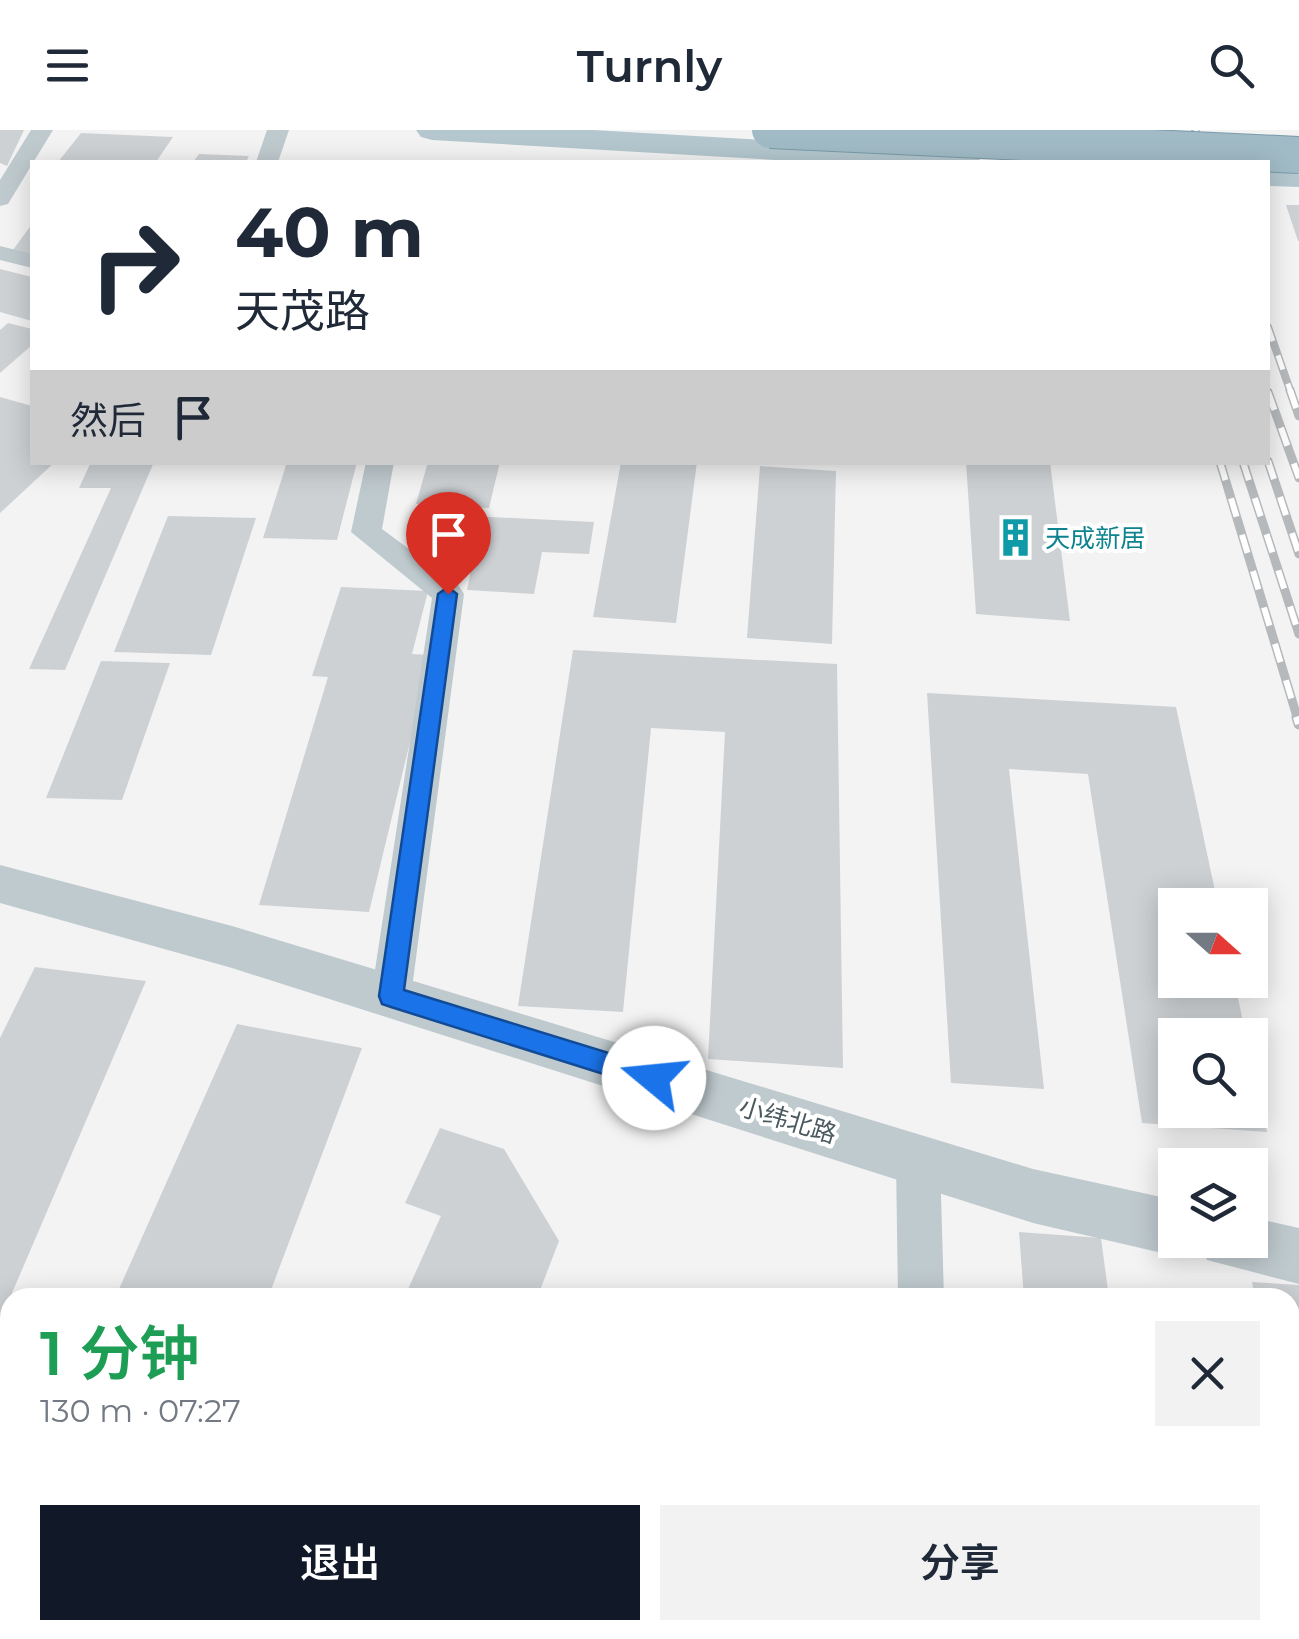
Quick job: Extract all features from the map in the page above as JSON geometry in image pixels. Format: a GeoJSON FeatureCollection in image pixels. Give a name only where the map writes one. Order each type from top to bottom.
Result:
{"type":"FeatureCollection","features":[{"type":"Feature","properties":{"kind":"highway"},"geometry":{"type":"LineString","coordinates":[[770,130],[1299,155]]}},
{"type":"Feature","properties":{"kind":"highway"},"geometry":{"type":"LineString","coordinates":[[1035,130],[1299,142]]}},
{"type":"Feature","properties":{"kind":"main road"},"geometry":{"type":"LineString","coordinates":[[432,130],[932,160]]}},
{"type":"Feature","properties":{"kind":"main road"},"geometry":{"type":"LineString","coordinates":[[1270,176],[1299,177]]}},
{"type":"Feature","properties":{"kind":"street"},"geometry":{"type":"LineString","coordinates":[[0,198],[42,130]]}},
{"type":"Feature","properties":{"kind":"street"},"geometry":{"type":"LineString","coordinates":[[267,160],[278,130]]}},
{"type":"Feature","properties":{"kind":"street"},"geometry":{"type":"LineString","coordinates":[[0,253],[30,260]]}},
{"type":"Feature","properties":{"kind":"street"},"geometry":{"type":"LineString","coordinates":[[379,465],[366,532],[448,594],[391,996]]}},
{"type":"Feature","properties":{"kind":"street","name":"小纬北路"},"geometry":{"type":"LineString","coordinates":[[0,884],[391,996],[1033,1196],[1158,1224]]}},
{"type":"Feature","properties":{"kind":"street"},"geometry":{"type":"LineString","coordinates":[[918,1160],[921,1288]]}},
{"type":"Feature","properties":{"kind":"street"},"geometry":{"type":"LineString","coordinates":[[1268,1249],[1299,1256]]}},
{"type":"Feature","properties":{"kind":"building"},"geometry":{"type":"Polygon","coordinates":[[[0,130],[24,130],[7,166],[0,163],[0,130]]]}},
{"type":"Feature","properties":{"kind":"building"},"geometry":{"type":"Polygon","coordinates":[[[81,133],[173,137],[157,160],[60,160],[81,133]]]}},
{"type":"Feature","properties":{"kind":"building"},"geometry":{"type":"Polygon","coordinates":[[[199,154],[249,156],[247,160],[194,160],[199,154]]]}},
{"type":"Feature","properties":{"kind":"building"},"geometry":{"type":"Polygon","coordinates":[[[1286,205],[1299,205],[1299,241],[1298,241],[1286,205]]]}},
{"type":"Feature","properties":{"kind":"building"},"geometry":{"type":"Polygon","coordinates":[[[30,227],[30,255],[10,254],[30,227]]]}},
{"type":"Feature","properties":{"kind":"building"},"geometry":{"type":"Polygon","coordinates":[[[0,269],[30,276],[30,320],[0,312],[0,269]]]}},
{"type":"Feature","properties":{"kind":"building"},"geometry":{"type":"Polygon","coordinates":[[[8,323],[30,328],[30,347],[0,373],[0,330],[8,323]]]}},
{"type":"Feature","properties":{"kind":"building"},"geometry":{"type":"Polygon","coordinates":[[[0,397],[30,405],[30,465],[52,465],[0,513],[0,397]]]}},
{"type":"Feature","properties":{"kind":"building"},"geometry":{"type":"Polygon","coordinates":[[[90,465],[153,465],[65,670],[29,669],[111,488],[79,488],[90,465]]]}},
{"type":"Feature","properties":{"kind":"building"},"geometry":{"type":"Polygon","coordinates":[[[286,465],[356,465],[337,540],[263,538],[286,465]]]}},
{"type":"Feature","properties":{"kind":"building"},"geometry":{"type":"Polygon","coordinates":[[[427,465],[499,465],[489,508],[416,504],[427,465]]]}},
{"type":"Feature","properties":{"kind":"building"},"geometry":{"type":"Polygon","coordinates":[[[620,465],[697,465],[676,623],[593,617],[620,465]]]}},
{"type":"Feature","properties":{"kind":"building","name":"天成新居"},"geometry":{"type":"Polygon","coordinates":[[[966,465],[1050,465],[1070,621],[976,614],[966,465]]]}},
{"type":"Feature","properties":{"kind":"building"},"geometry":{"type":"Polygon","coordinates":[[[760,466],[836,471],[832,644],[747,638],[760,466]]]}},
{"type":"Feature","properties":{"kind":"building"},"geometry":{"type":"Polygon","coordinates":[[[431,514],[594,522],[589,554],[542,552],[534,594],[467,590],[472,565],[453,548],[422,546],[431,514]]]}},
{"type":"Feature","properties":{"kind":"building"},"geometry":{"type":"Polygon","coordinates":[[[168,516],[256,518],[211,655],[114,652],[168,516]]]}},
{"type":"Feature","properties":{"kind":"building"},"geometry":{"type":"Polygon","coordinates":[[[341,587],[428,591],[412,654],[431,655],[369,912],[259,905],[328,677],[312,676],[341,587]]]}},
{"type":"Feature","properties":{"kind":"building"},"geometry":{"type":"Polygon","coordinates":[[[573,650],[837,664],[843,1068],[708,1059],[725,732],[651,728],[623,1012],[518,1006],[573,650]]]}},
{"type":"Feature","properties":{"kind":"building"},"geometry":{"type":"Polygon","coordinates":[[[101,661],[170,663],[122,800],[46,798],[101,661]]]}},
{"type":"Feature","properties":{"kind":"building"},"geometry":{"type":"Polygon","coordinates":[[[927,693],[1176,707],[1214,888],[1158,888],[1158,998],[1238,998],[1242,1018],[1158,1018],[1158,1124],[1142,1123],[1088,774],[1009,769],[1044,1089],[951,1083],[927,693]]]}},
{"type":"Feature","properties":{"kind":"building"},"geometry":{"type":"Polygon","coordinates":[[[35,967],[146,981],[14,1288],[0,1288],[0,1038],[35,967]]]}},
{"type":"Feature","properties":{"kind":"building"},"geometry":{"type":"Polygon","coordinates":[[[237,1024],[362,1048],[272,1288],[119,1288],[237,1024]]]}},
{"type":"Feature","properties":{"kind":"building"},"geometry":{"type":"Polygon","coordinates":[[[440,1128],[504,1149],[559,1241],[541,1288],[409,1288],[441,1216],[405,1203],[440,1128]]]}},
{"type":"Feature","properties":{"kind":"building"},"geometry":{"type":"Polygon","coordinates":[[[1211,1128],[1266,1128],[1267,1132],[1211,1128]]]}},
{"type":"Feature","properties":{"kind":"building"},"geometry":{"type":"Polygon","coordinates":[[[1019,1232],[1101,1238],[1108,1288],[1023,1288],[1019,1232]]]}},
{"type":"Feature","properties":{"kind":"building"},"geometry":{"type":"Polygon","coordinates":[[[1252,1282],[1299,1285],[1299,1288],[1253,1288],[1252,1282]]]}},
{"type":"Feature","properties":{"kind":"railway"},"geometry":{"type":"LineString","coordinates":[[1120,130],[1129,160]]}},
{"type":"Feature","properties":{"kind":"railway"},"geometry":{"type":"LineString","coordinates":[[1138,130],[1147,160]]}},
{"type":"Feature","properties":{"kind":"railway"},"geometry":{"type":"LineString","coordinates":[[1156,130],[1166,160]]}},
{"type":"Feature","properties":{"kind":"railway"},"geometry":{"type":"LineString","coordinates":[[1195,130],[1206,160]]}},
{"type":"Feature","properties":{"kind":"railway"},"geometry":{"type":"LineString","coordinates":[[1270,333],[1291,393]]}},
{"type":"Feature","properties":{"kind":"railway"},"geometry":{"type":"LineString","coordinates":[[1290,390],[1299,416]]}},
{"type":"Feature","properties":{"kind":"railway"},"geometry":{"type":"LineString","coordinates":[[1270,398],[1299,478]]}},
{"type":"Feature","properties":{"kind":"railway"},"geometry":{"type":"LineString","coordinates":[[1221,465],[1298,720]]}},
{"type":"Feature","properties":{"kind":"railway"},"geometry":{"type":"LineString","coordinates":[[1244,465],[1299,634]]}},
{"type":"Feature","properties":{"kind":"railway"},"geometry":{"type":"LineString","coordinates":[[1269,465],[1299,554]]}},
{"type":"Feature","properties":{"kind":"railway"},"geometry":{"type":"LineString","coordinates":[[1297,717],[1299,724]]}},
{"type":"Feature","properties":{"kind":"place","name":"天成新居"},"geometry":{"type":"Point","coordinates":[1015,538]}},
{"type":"Feature","properties":{"kind":"route"},"geometry":{"type":"LineString","coordinates":[[448,594],[391,996],[654,1078]]}}]}
